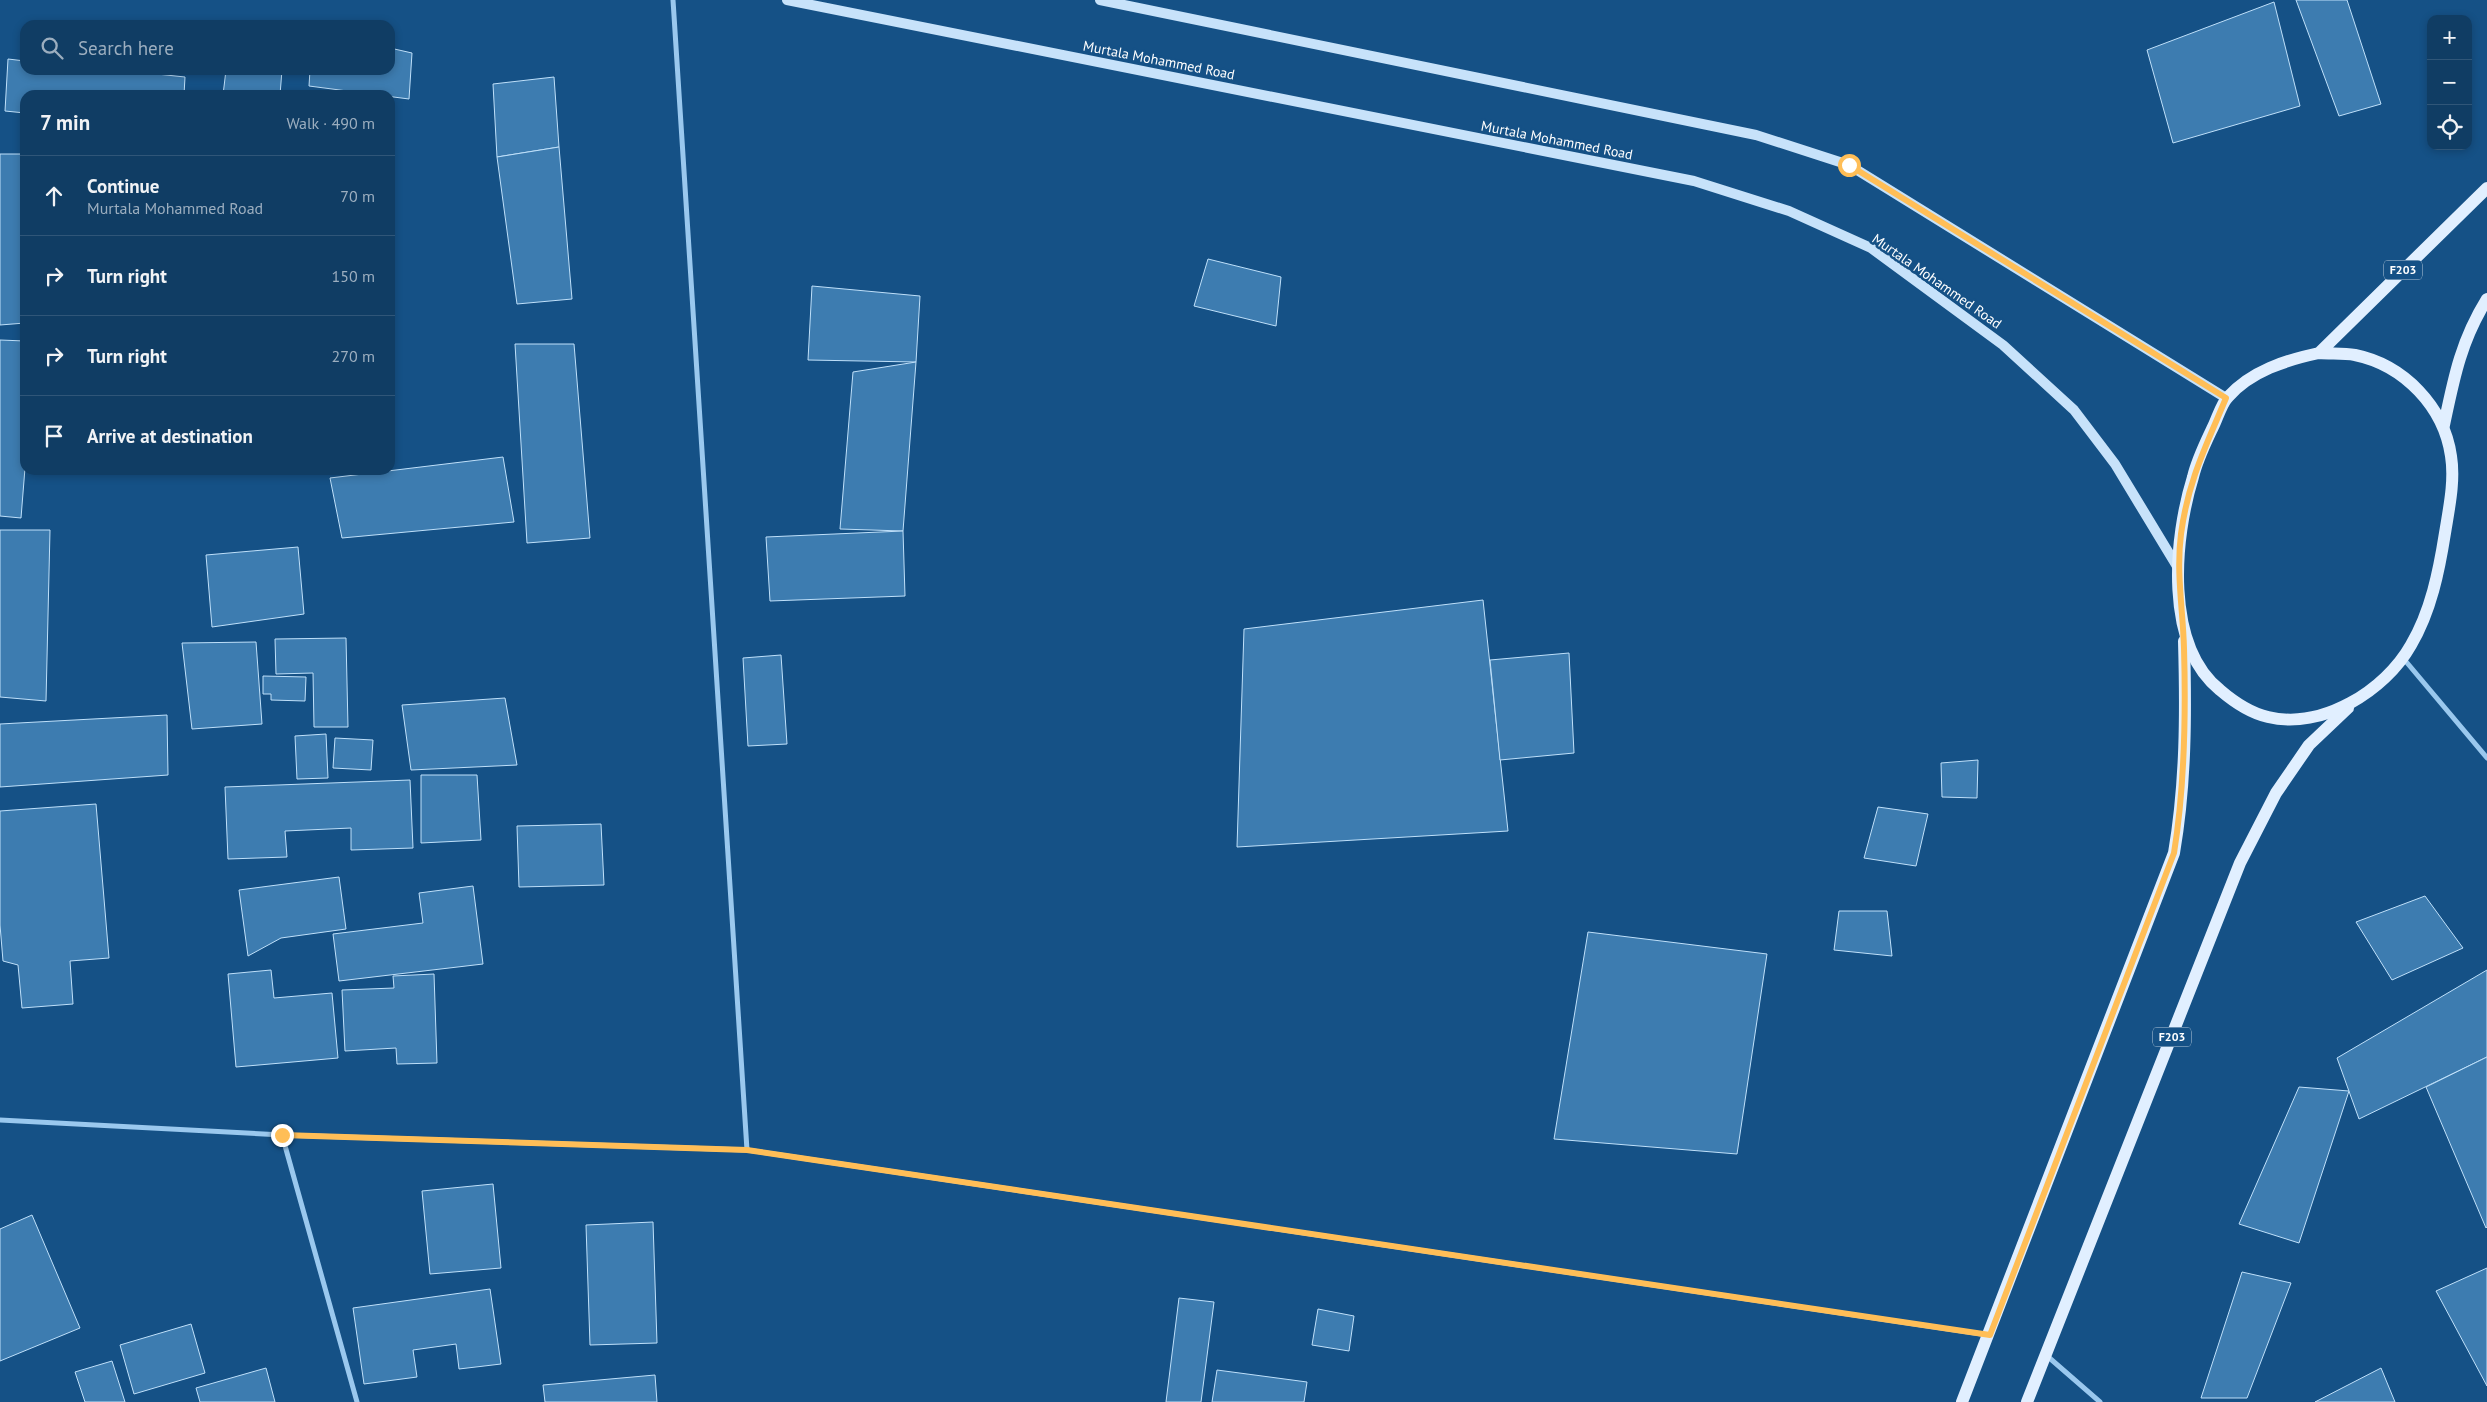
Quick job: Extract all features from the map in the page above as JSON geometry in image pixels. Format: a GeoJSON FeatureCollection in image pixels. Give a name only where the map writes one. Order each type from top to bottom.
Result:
{"type":"FeatureCollection","features":[{"type":"Feature","properties":{"kind":"main road","name":"Murtala Mohammed Road"},"geometry":{"type":"LineString","coordinates":[[787,0],[1694,181],[1789,211],[1871,248],[2003,345],[2074,410],[2115,464],[2178,568]]}},
{"type":"Feature","properties":{"kind":"main road"},"geometry":{"type":"LineString","coordinates":[[1100,0],[1756,135],[1849,165],[2226,398]]}},
{"type":"Feature","properties":{"kind":"main road","name":"F203"},"geometry":{"type":"LineString","coordinates":[[2319,353],[2487,188]]}},
{"type":"Feature","properties":{"kind":"main road"},"geometry":{"type":"LineString","coordinates":[[2444,425],[2456,366],[2473,321],[2487,298]]}},
{"type":"Feature","properties":{"kind":"main road"},"geometry":{"type":"LineString","coordinates":[[1962,1402],[1990,1335],[2174,853],[2182,806],[2186,696],[2178,568],[2181,533],[2192,477],[2226,398],[2258,374],[2287,360],[2319,353],[2353,355],[2376,361],[2400,374],[2424,396],[2444,425],[2452,457],[2452,490],[2440,559],[2427,611],[2411,646],[2390,674],[2358,698],[2332,712],[2302,719],[2269,717],[2238,705],[2213,685],[2194,659],[2183,631]]}},
{"type":"Feature","properties":{"kind":"main road","name":"F203"},"geometry":{"type":"LineString","coordinates":[[2027,1402],[2240,863],[2276,793],[2309,745],[2358,698]]}},
{"type":"Feature","properties":{"kind":"street"},"geometry":{"type":"LineString","coordinates":[[673,0],[747,1150]]}},
{"type":"Feature","properties":{"kind":"street"},"geometry":{"type":"LineString","coordinates":[[2402,657],[2487,758]]}},
{"type":"Feature","properties":{"kind":"street"},"geometry":{"type":"LineString","coordinates":[[0,1120],[282,1135],[747,1150],[1990,1335]]}},
{"type":"Feature","properties":{"kind":"street"},"geometry":{"type":"LineString","coordinates":[[282,1135],[357,1402]]}},
{"type":"Feature","properties":{"kind":"street"},"geometry":{"type":"LineString","coordinates":[[2046,1355],[2100,1402]]}},
{"type":"Feature","properties":{"kind":"building"},"geometry":{"type":"Polygon","coordinates":[[[2296,0],[2347,0],[2381,104],[2339,116],[2296,0]]]}},
{"type":"Feature","properties":{"kind":"building"},"geometry":{"type":"Polygon","coordinates":[[[2274,2],[2300,106],[2173,143],[2147,50],[2274,2]]]}},
{"type":"Feature","properties":{"kind":"building"},"geometry":{"type":"Polygon","coordinates":[[[395,49],[412,53],[409,99],[395,97],[395,90],[340,90],[309,86],[310,75],[395,75],[395,49]]]}},
{"type":"Feature","properties":{"kind":"building"},"geometry":{"type":"Polygon","coordinates":[[[8,59],[20,60],[20,75],[166,75],[185,77],[184,90],[20,90],[20,112],[5,111],[8,59]]]}},
{"type":"Feature","properties":{"kind":"building"},"geometry":{"type":"Polygon","coordinates":[[[225,75],[282,75],[280,90],[224,90],[225,75]]]}},
{"type":"Feature","properties":{"kind":"building"},"geometry":{"type":"Polygon","coordinates":[[[554,77],[559,147],[497,157],[493,84],[554,77]]]}},
{"type":"Feature","properties":{"kind":"building"},"geometry":{"type":"Polygon","coordinates":[[[559,147],[572,299],[517,304],[497,157],[559,147]]]}},
{"type":"Feature","properties":{"kind":"building"},"geometry":{"type":"Polygon","coordinates":[[[0,154],[20,154],[20,323],[0,325],[0,154]]]}},
{"type":"Feature","properties":{"kind":"building"},"geometry":{"type":"Polygon","coordinates":[[[1208,259],[1281,277],[1276,326],[1194,306],[1208,259]]]}},
{"type":"Feature","properties":{"kind":"building"},"geometry":{"type":"Polygon","coordinates":[[[812,286],[920,296],[916,362],[808,360],[812,286]]]}},
{"type":"Feature","properties":{"kind":"building"},"geometry":{"type":"Polygon","coordinates":[[[0,340],[20,341],[20,475],[24,475],[21,518],[0,516],[0,340]]]}},
{"type":"Feature","properties":{"kind":"building"},"geometry":{"type":"Polygon","coordinates":[[[515,344],[574,344],[590,538],[527,543],[515,344]]]}},
{"type":"Feature","properties":{"kind":"building"},"geometry":{"type":"Polygon","coordinates":[[[916,362],[903,531],[840,529],[853,372],[916,362]]]}},
{"type":"Feature","properties":{"kind":"building"},"geometry":{"type":"Polygon","coordinates":[[[503,457],[514,522],[342,538],[330,478],[355,475],[395,475],[395,470],[503,457]]]}},
{"type":"Feature","properties":{"kind":"building"},"geometry":{"type":"Polygon","coordinates":[[[0,530],[50,530],[46,701],[0,697],[0,530]]]}},
{"type":"Feature","properties":{"kind":"building"},"geometry":{"type":"Polygon","coordinates":[[[903,531],[905,596],[770,601],[766,537],[903,531]]]}},
{"type":"Feature","properties":{"kind":"building"},"geometry":{"type":"Polygon","coordinates":[[[298,547],[304,614],[212,627],[206,555],[298,547]]]}},
{"type":"Feature","properties":{"kind":"building"},"geometry":{"type":"Polygon","coordinates":[[[1483,600],[1508,831],[1237,847],[1244,629],[1483,600]]]}},
{"type":"Feature","properties":{"kind":"building"},"geometry":{"type":"Polygon","coordinates":[[[346,638],[348,727],[314,727],[313,673],[276,674],[275,639],[346,638]]]}},
{"type":"Feature","properties":{"kind":"building"},"geometry":{"type":"Polygon","coordinates":[[[256,642],[262,724],[192,729],[182,643],[256,642]]]}},
{"type":"Feature","properties":{"kind":"building"},"geometry":{"type":"Polygon","coordinates":[[[1569,653],[1574,753],[1500,760],[1490,660],[1569,653]]]}},
{"type":"Feature","properties":{"kind":"building"},"geometry":{"type":"Polygon","coordinates":[[[781,655],[787,744],[748,746],[743,658],[781,655]]]}},
{"type":"Feature","properties":{"kind":"building"},"geometry":{"type":"Polygon","coordinates":[[[263,676],[306,677],[305,701],[271,700],[271,694],[263,694],[263,676]]]}},
{"type":"Feature","properties":{"kind":"building"},"geometry":{"type":"Polygon","coordinates":[[[505,698],[517,765],[411,770],[402,705],[505,698]]]}},
{"type":"Feature","properties":{"kind":"building"},"geometry":{"type":"Polygon","coordinates":[[[167,715],[168,775],[0,787],[0,724],[167,715]]]}},
{"type":"Feature","properties":{"kind":"building"},"geometry":{"type":"Polygon","coordinates":[[[326,734],[328,778],[297,779],[295,736],[326,734]]]}},
{"type":"Feature","properties":{"kind":"building"},"geometry":{"type":"Polygon","coordinates":[[[335,738],[373,740],[371,770],[333,768],[335,738]]]}},
{"type":"Feature","properties":{"kind":"building"},"geometry":{"type":"Polygon","coordinates":[[[1978,760],[1977,798],[1942,797],[1941,763],[1978,760]]]}},
{"type":"Feature","properties":{"kind":"building"},"geometry":{"type":"Polygon","coordinates":[[[421,775],[477,775],[481,840],[421,843],[421,775]]]}},
{"type":"Feature","properties":{"kind":"building"},"geometry":{"type":"Polygon","coordinates":[[[410,780],[413,848],[351,850],[351,828],[285,831],[287,857],[228,859],[225,787],[410,780]]]}},
{"type":"Feature","properties":{"kind":"building"},"geometry":{"type":"Polygon","coordinates":[[[96,804],[109,958],[70,961],[73,1004],[22,1008],[18,965],[3,961],[0,925],[0,811],[96,804]]]}},
{"type":"Feature","properties":{"kind":"building"},"geometry":{"type":"Polygon","coordinates":[[[1878,807],[1928,814],[1916,866],[1864,858],[1878,807]]]}},
{"type":"Feature","properties":{"kind":"building"},"geometry":{"type":"Polygon","coordinates":[[[601,824],[604,885],[519,887],[517,826],[601,824]]]}},
{"type":"Feature","properties":{"kind":"building"},"geometry":{"type":"Polygon","coordinates":[[[339,877],[346,929],[281,938],[248,956],[239,890],[339,877]]]}},
{"type":"Feature","properties":{"kind":"building"},"geometry":{"type":"Polygon","coordinates":[[[473,886],[483,964],[339,981],[333,934],[423,923],[419,893],[473,886]]]}},
{"type":"Feature","properties":{"kind":"building"},"geometry":{"type":"Polygon","coordinates":[[[2425,896],[2463,948],[2392,980],[2356,922],[2425,896]]]}},
{"type":"Feature","properties":{"kind":"building"},"geometry":{"type":"Polygon","coordinates":[[[1839,911],[1887,911],[1892,956],[1834,950],[1839,911]]]}},
{"type":"Feature","properties":{"kind":"building"},"geometry":{"type":"Polygon","coordinates":[[[1588,932],[1767,954],[1737,1154],[1554,1139],[1588,932]]]}},
{"type":"Feature","properties":{"kind":"building"},"geometry":{"type":"Polygon","coordinates":[[[271,970],[274,998],[332,993],[338,1058],[236,1067],[228,974],[271,970]]]}},
{"type":"Feature","properties":{"kind":"building"},"geometry":{"type":"Polygon","coordinates":[[[2487,970],[2487,1057],[2359,1119],[2337,1058],[2487,970]]]}},
{"type":"Feature","properties":{"kind":"building"},"geometry":{"type":"Polygon","coordinates":[[[434,974],[437,1063],[397,1064],[396,1048],[345,1051],[342,990],[394,988],[393,976],[434,974]]]}},
{"type":"Feature","properties":{"kind":"building"},"geometry":{"type":"Polygon","coordinates":[[[2487,1057],[2487,1227],[2486,1228],[2426,1087],[2487,1057]]]}},
{"type":"Feature","properties":{"kind":"building"},"geometry":{"type":"Polygon","coordinates":[[[2299,1087],[2349,1091],[2299,1243],[2239,1224],[2299,1087]]]}},
{"type":"Feature","properties":{"kind":"building"},"geometry":{"type":"Polygon","coordinates":[[[493,1184],[501,1268],[430,1274],[422,1191],[493,1184]]]}},
{"type":"Feature","properties":{"kind":"building"},"geometry":{"type":"Polygon","coordinates":[[[32,1215],[80,1328],[0,1361],[0,1229],[32,1215]]]}},
{"type":"Feature","properties":{"kind":"building"},"geometry":{"type":"Polygon","coordinates":[[[653,1222],[657,1343],[590,1345],[586,1225],[653,1222]]]}},
{"type":"Feature","properties":{"kind":"building"},"geometry":{"type":"Polygon","coordinates":[[[2487,1268],[2487,1386],[2436,1291],[2487,1268]]]}},
{"type":"Feature","properties":{"kind":"building"},"geometry":{"type":"Polygon","coordinates":[[[2242,1272],[2291,1283],[2247,1398],[2201,1398],[2242,1272]]]}},
{"type":"Feature","properties":{"kind":"building"},"geometry":{"type":"Polygon","coordinates":[[[490,1289],[501,1364],[459,1369],[456,1344],[413,1350],[417,1377],[364,1384],[353,1308],[490,1289]]]}},
{"type":"Feature","properties":{"kind":"building"},"geometry":{"type":"Polygon","coordinates":[[[1179,1298],[1214,1302],[1201,1402],[1166,1402],[1179,1298]]]}},
{"type":"Feature","properties":{"kind":"building"},"geometry":{"type":"Polygon","coordinates":[[[1318,1309],[1354,1316],[1349,1351],[1312,1345],[1318,1309]]]}},
{"type":"Feature","properties":{"kind":"building"},"geometry":{"type":"Polygon","coordinates":[[[191,1324],[205,1373],[134,1394],[120,1345],[191,1324]]]}},
{"type":"Feature","properties":{"kind":"building"},"geometry":{"type":"Polygon","coordinates":[[[112,1361],[125,1402],[85,1402],[75,1372],[112,1361]]]}},
{"type":"Feature","properties":{"kind":"building"},"geometry":{"type":"Polygon","coordinates":[[[266,1368],[275,1402],[200,1402],[196,1388],[266,1368]]]}},
{"type":"Feature","properties":{"kind":"building"},"geometry":{"type":"Polygon","coordinates":[[[2381,1368],[2395,1402],[2315,1402],[2381,1368]]]}},
{"type":"Feature","properties":{"kind":"building"},"geometry":{"type":"Polygon","coordinates":[[[1217,1370],[1307,1382],[1304,1402],[1212,1402],[1217,1370]]]}},
{"type":"Feature","properties":{"kind":"building"},"geometry":{"type":"Polygon","coordinates":[[[655,1375],[657,1402],[545,1402],[543,1385],[655,1375]]]}},
{"type":"Feature","properties":{"kind":"route"},"geometry":{"type":"LineString","coordinates":[[282,1135],[747,1150],[1990,1335],[2174,853],[2182,806],[2186,696],[2178,568],[2181,533],[2192,477],[2226,398],[1849,165]]}}]}
